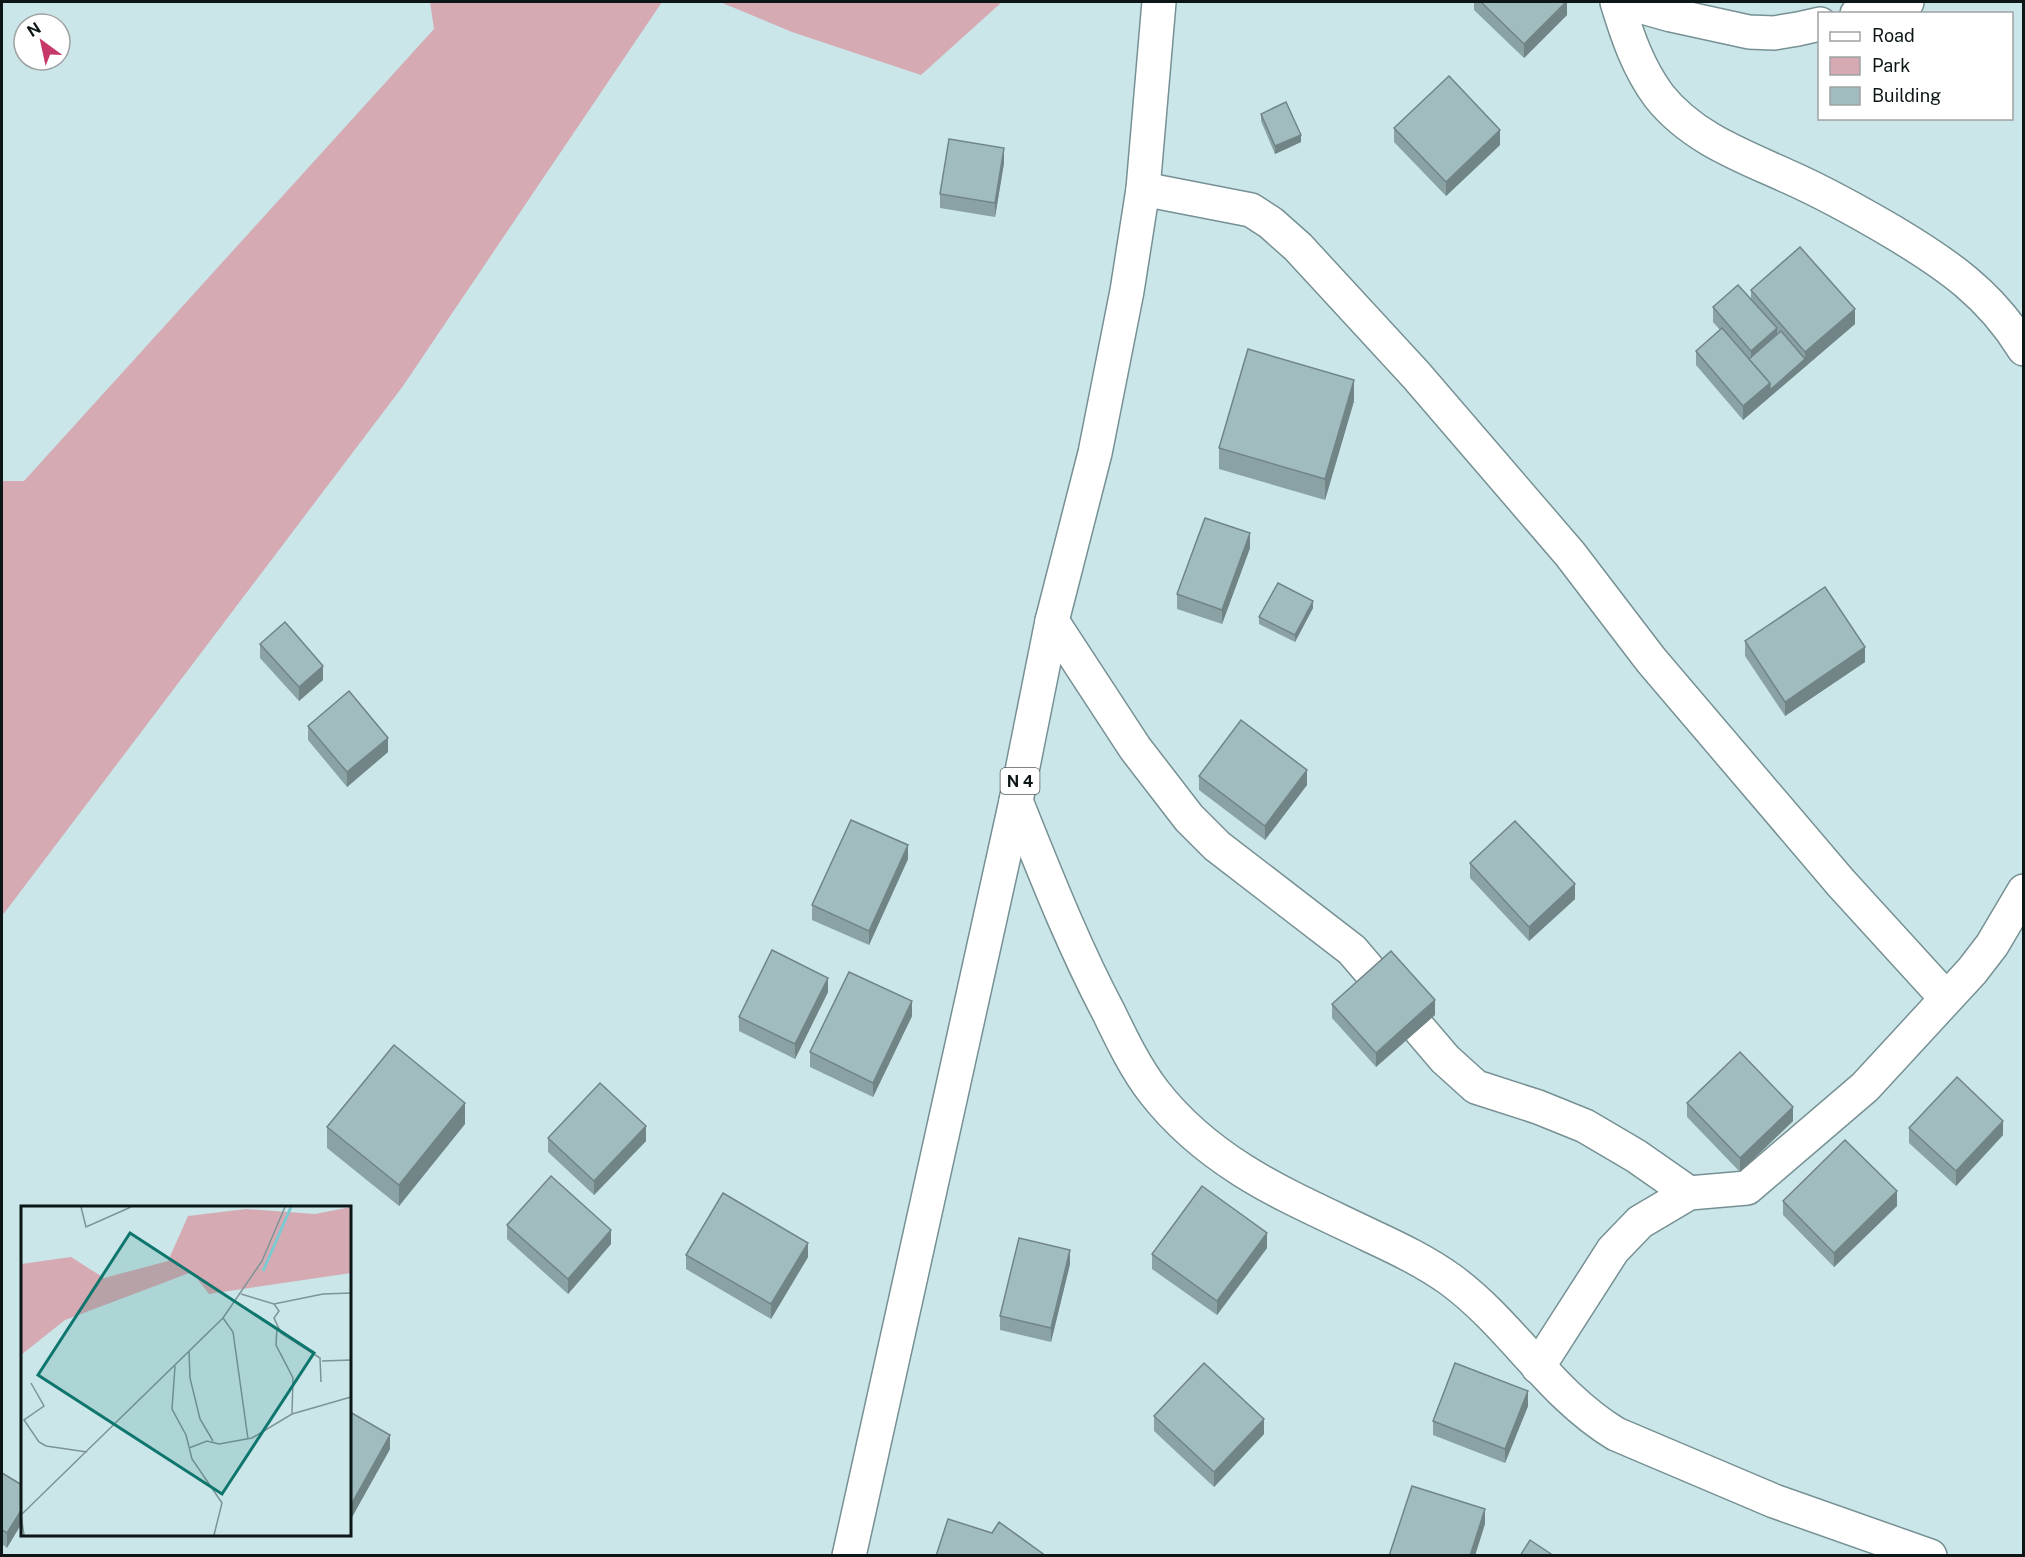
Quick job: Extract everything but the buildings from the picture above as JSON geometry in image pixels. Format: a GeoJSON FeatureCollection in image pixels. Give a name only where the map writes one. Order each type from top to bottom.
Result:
{"type":"FeatureCollection","features":[{"type":"Feature","properties":{"kind":"main road","name":"N 4"},"geometry":{"type":"LineString","coordinates":[[849,1556],[1016,801],[1052,621],[1095,453],[1127,291],[1143,189],[1159,2]]}},
{"type":"Feature","properties":{"kind":"main road"},"geometry":{"type":"LineString","coordinates":[[1617,2],[1628,38],[1646,76],[1660,97],[1678,116],[1697,132],[1721,146],[1838,199],[1941,261],[1990,303],[2024,349]]}},
{"type":"Feature","properties":{"kind":"main road"},"geometry":{"type":"LineString","coordinates":[[1625,2],[1671,15],[1749,32],[1774,33],[1818,24]]}},
{"type":"Feature","properties":{"kind":"main road"},"geometry":{"type":"LineString","coordinates":[[1865,12],[1907,2]]}},
{"type":"Feature","properties":{"kind":"main road"},"geometry":{"type":"LineString","coordinates":[[1143,189],[1251,210],[1271,223],[1298,247],[1416,375],[1570,554],[1651,660],[1841,883],[1946,998]]}},
{"type":"Feature","properties":{"kind":"main road"},"geometry":{"type":"LineString","coordinates":[[1052,621],[1135,748],[1189,819],[1217,846],[1352,950],[1445,1059],[1476,1087],[1538,1107],[1585,1126],[1636,1156],[1689,1193]]}},
{"type":"Feature","properties":{"kind":"main road"},"geometry":{"type":"LineString","coordinates":[[1016,801],[1082,961],[1116,1028],[1153,1091],[1181,1122],[1210,1147],[1241,1169],[1284,1194],[1425,1262],[1451,1280],[1484,1308],[1576,1406],[1616,1434],[1774,1501],[1930,1556]]}},
{"type":"Feature","properties":{"kind":"main road"},"geometry":{"type":"LineString","coordinates":[[1538,1367],[1613,1250],[1640,1222],[1689,1193],[1747,1188],[1865,1087],[1972,971],[1992,945],[2024,891]]}},
{"type":"Feature","properties":{"kind":"green space"},"geometry":{"type":"Polygon","coordinates":[[[430,2],[662,2],[403,386],[2,916],[2,481],[24,481],[434,29],[430,2]]]}},
{"type":"Feature","properties":{"kind":"green space"},"geometry":{"type":"Polygon","coordinates":[[[720,2],[1002,2],[921,75],[792,32],[720,2]]]}}]}
